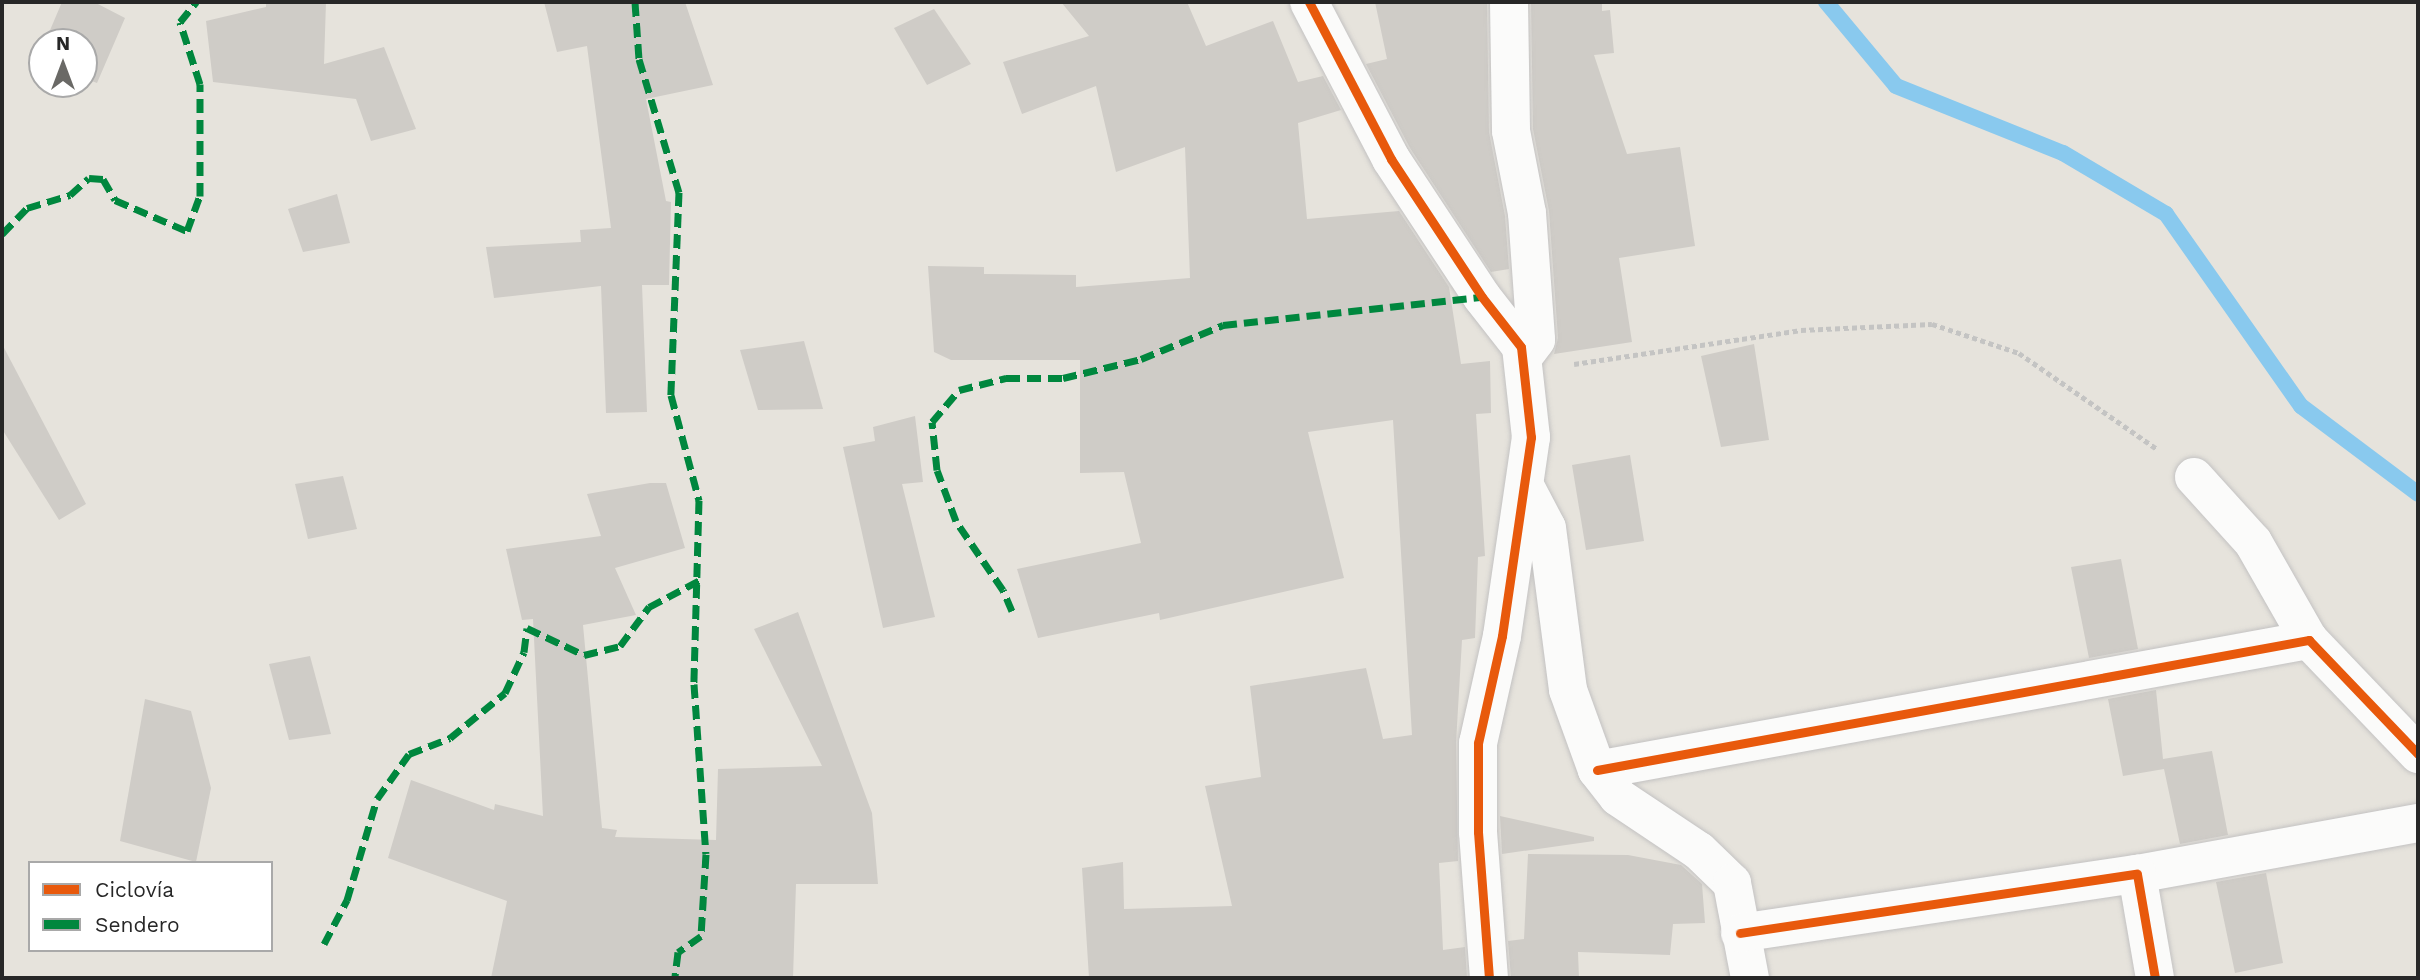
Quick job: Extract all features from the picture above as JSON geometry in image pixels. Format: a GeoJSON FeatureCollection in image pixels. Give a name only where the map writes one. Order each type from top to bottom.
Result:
{"type":"FeatureCollection","features":[{"type":"Feature","properties":{"kind":"street"},"geometry":{"type":"LineString","coordinates":[[1309,2],[1391,159],[1482,297],[1521,347],[1531,437],[1525,486],[1478,743],[1478,832],[1489,978]]}},
{"type":"Feature","properties":{"kind":"street"},"geometry":{"type":"LineString","coordinates":[[1509,2],[1511,131],[1527,213],[1536,340],[1524,365]]}},
{"type":"Feature","properties":{"kind":"street"},"geometry":{"type":"LineString","coordinates":[[2194,477],[2253,542],[2309,640],[2418,754]]}},
{"type":"Feature","properties":{"kind":"street"},"geometry":{"type":"LineString","coordinates":[[1525,486],[1547,528],[1568,690],[1597,770],[1618,797],[1699,850],[1732,883],[1750,978]]}},
{"type":"Feature","properties":{"kind":"street"},"geometry":{"type":"LineString","coordinates":[[1597,770],[2309,640]]}},
{"type":"Feature","properties":{"kind":"street"},"geometry":{"type":"LineString","coordinates":[[1740,933],[2137,874],[2418,823]]}},
{"type":"Feature","properties":{"kind":"street"},"geometry":{"type":"LineString","coordinates":[[2137,874],[2155,978]]}},
{"type":"Feature","properties":{"kind":"path"},"geometry":{"type":"LineString","coordinates":[[1524,365],[1788,332],[1931,324],[2019,353],[2194,477]]}},
{"type":"Feature","properties":{"kind":"building"},"geometry":{"type":"Polygon","coordinates":[[[62,2],[94,2],[125,18],[98,81],[98,28],[51,28],[62,2]]]}},
{"type":"Feature","properties":{"kind":"building"},"geometry":{"type":"Polygon","coordinates":[[[266,2],[326,2],[324,64],[384,47],[416,129],[371,141],[356,99],[213,82],[206,21],[266,7],[266,2]]]}},
{"type":"Feature","properties":{"kind":"building"},"geometry":{"type":"Polygon","coordinates":[[[544,2],[685,2],[713,85],[646,99],[666,201],[671,202],[669,285],[642,285],[647,412],[606,413],[601,286],[494,298],[486,247],[581,242],[580,230],[611,228],[587,46],[557,52],[544,2]]]}},
{"type":"Feature","properties":{"kind":"building"},"geometry":{"type":"Polygon","coordinates":[[[1061,2],[1187,2],[1206,46],[1273,21],[1298,82],[1323,76],[1341,110],[1298,123],[1307,219],[1399,211],[1449,287],[1461,364],[1490,361],[1491,413],[1476,414],[1485,556],[1478,557],[1475,638],[1462,640],[1456,743],[1458,861],[1439,863],[1443,950],[1465,947],[1467,978],[1089,978],[1082,868],[1123,862],[1124,909],[1232,906],[1205,786],[1261,777],[1250,686],[1366,668],[1383,739],[1412,735],[1393,420],[1308,432],[1344,578],[1160,620],[1159,613],[1038,638],[1017,569],[1141,543],[1124,472],[1080,473],[1080,360],[951,360],[934,352],[928,266],[984,267],[984,274],[1076,275],[1076,287],[1190,278],[1185,147],[1116,172],[1096,86],[1022,114],[1003,62],[1089,36],[1061,2]]]}},
{"type":"Feature","properties":{"kind":"building"},"geometry":{"type":"Polygon","coordinates":[[[1375,2],[1487,2],[1489,132],[1505,216],[1509,269],[1491,272],[1410,148],[1366,64],[1387,59],[1375,2]]]}},
{"type":"Feature","properties":{"kind":"building"},"geometry":{"type":"Polygon","coordinates":[[[1531,2],[1602,2],[1602,11],[1610,10],[1614,53],[1594,55],[1627,154],[1680,147],[1695,246],[1619,258],[1632,342],[1554,354],[1558,338],[1549,211],[1533,129],[1531,2]]]}},
{"type":"Feature","properties":{"kind":"building"},"geometry":{"type":"Polygon","coordinates":[[[934,9],[971,64],[927,85],[894,28],[934,9]]]}},
{"type":"Feature","properties":{"kind":"building"},"geometry":{"type":"Polygon","coordinates":[[[337,194],[350,243],[303,252],[288,209],[337,194]]]}},
{"type":"Feature","properties":{"kind":"building"},"geometry":{"type":"Polygon","coordinates":[[[804,341],[823,409],[758,410],[740,350],[804,341]]]}},
{"type":"Feature","properties":{"kind":"building"},"geometry":{"type":"Polygon","coordinates":[[[2,344],[86,504],[59,520],[2,429],[2,344]]]}},
{"type":"Feature","properties":{"kind":"building"},"geometry":{"type":"Polygon","coordinates":[[[1754,344],[1769,440],[1721,447],[1701,356],[1754,344]]]}},
{"type":"Feature","properties":{"kind":"building"},"geometry":{"type":"Polygon","coordinates":[[[915,416],[923,482],[902,484],[935,617],[883,628],[843,447],[875,441],[873,427],[915,416]]]}},
{"type":"Feature","properties":{"kind":"building"},"geometry":{"type":"Polygon","coordinates":[[[1630,455],[1644,541],[1586,550],[1572,465],[1630,455]]]}},
{"type":"Feature","properties":{"kind":"building"},"geometry":{"type":"Polygon","coordinates":[[[343,476],[357,529],[308,539],[295,484],[343,476]]]}},
{"type":"Feature","properties":{"kind":"building"},"geometry":{"type":"Polygon","coordinates":[[[650,483],[666,483],[685,548],[615,568],[636,615],[583,625],[602,828],[617,830],[615,837],[716,840],[718,769],[822,766],[754,629],[798,612],[872,813],[878,884],[796,884],[793,978],[491,978],[507,901],[388,858],[411,780],[494,810],[495,804],[543,816],[533,619],[522,620],[506,549],[601,536],[587,494],[650,483]]]}},
{"type":"Feature","properties":{"kind":"building"},"geometry":{"type":"Polygon","coordinates":[[[2121,559],[2138,649],[2089,658],[2071,567],[2121,559]]]}},
{"type":"Feature","properties":{"kind":"building"},"geometry":{"type":"Polygon","coordinates":[[[310,656],[331,734],[289,740],[269,664],[310,656]]]}},
{"type":"Feature","properties":{"kind":"building"},"geometry":{"type":"Polygon","coordinates":[[[2156,690],[2163,759],[2212,751],[2228,835],[2180,844],[2164,769],[2123,776],[2108,699],[2156,690]]]}},
{"type":"Feature","properties":{"kind":"building"},"geometry":{"type":"Polygon","coordinates":[[[145,699],[191,711],[211,788],[196,861],[120,841],[145,699]]]}},
{"type":"Feature","properties":{"kind":"building"},"geometry":{"type":"Polygon","coordinates":[[[1500,816],[1594,837],[1594,841],[1502,854],[1500,816]]]}},
{"type":"Feature","properties":{"kind":"building"},"geometry":{"type":"Polygon","coordinates":[[[1528,854],[1628,855],[1681,865],[1702,884],[1705,923],[1673,924],[1670,955],[1578,952],[1579,978],[1511,978],[1508,941],[1524,939],[1528,854]]]}},
{"type":"Feature","properties":{"kind":"building"},"geometry":{"type":"Polygon","coordinates":[[[2266,873],[2283,963],[2235,973],[2216,882],[2266,873]]]}},
{"type":"Feature","properties":{"kind":"waterway"},"geometry":{"type":"LineString","coordinates":[[1826,2],[1896,86],[2063,153],[2166,214],[2301,406],[2418,494]]}},
{"type":"Feature","properties":{"kind":"marked path"},"geometry":{"type":"LineString","coordinates":[[2,234],[27,208],[70,195],[89,178],[103,179],[115,200],[187,231],[200,196],[200,84],[180,22],[196,2]]}},
{"type":"Feature","properties":{"kind":"marked path"},"geometry":{"type":"LineString","coordinates":[[635,2],[639,59],[679,192],[671,395],[699,500],[694,684],[706,854],[701,936],[678,952],[675,978]]}},
{"type":"Feature","properties":{"kind":"marked path"},"geometry":{"type":"LineString","coordinates":[[1012,611],[1003,590],[956,521],[937,470],[932,422],[959,390],[1006,378],[1063,378],[1141,359],[1223,325],[1482,297]]}},
{"type":"Feature","properties":{"kind":"marked path"},"geometry":{"type":"LineString","coordinates":[[324,944],[347,900],[377,799],[409,754],[450,738],[505,693],[524,652],[527,628],[584,655],[620,646],[649,607],[700,580]]}},
{"type":"Feature","properties":{"kind":"cycle path"},"geometry":{"type":"LineString","coordinates":[[1309,2],[1391,159],[1482,297],[1521,347],[1531,437],[1502,636],[1478,743],[1478,832],[1489,978]]}},
{"type":"Feature","properties":{"kind":"cycle path"},"geometry":{"type":"LineString","coordinates":[[1597,770],[2309,640],[2418,754]]}},
{"type":"Feature","properties":{"kind":"cycle path"},"geometry":{"type":"LineString","coordinates":[[1740,933],[2137,874],[2155,978]]}}]}
